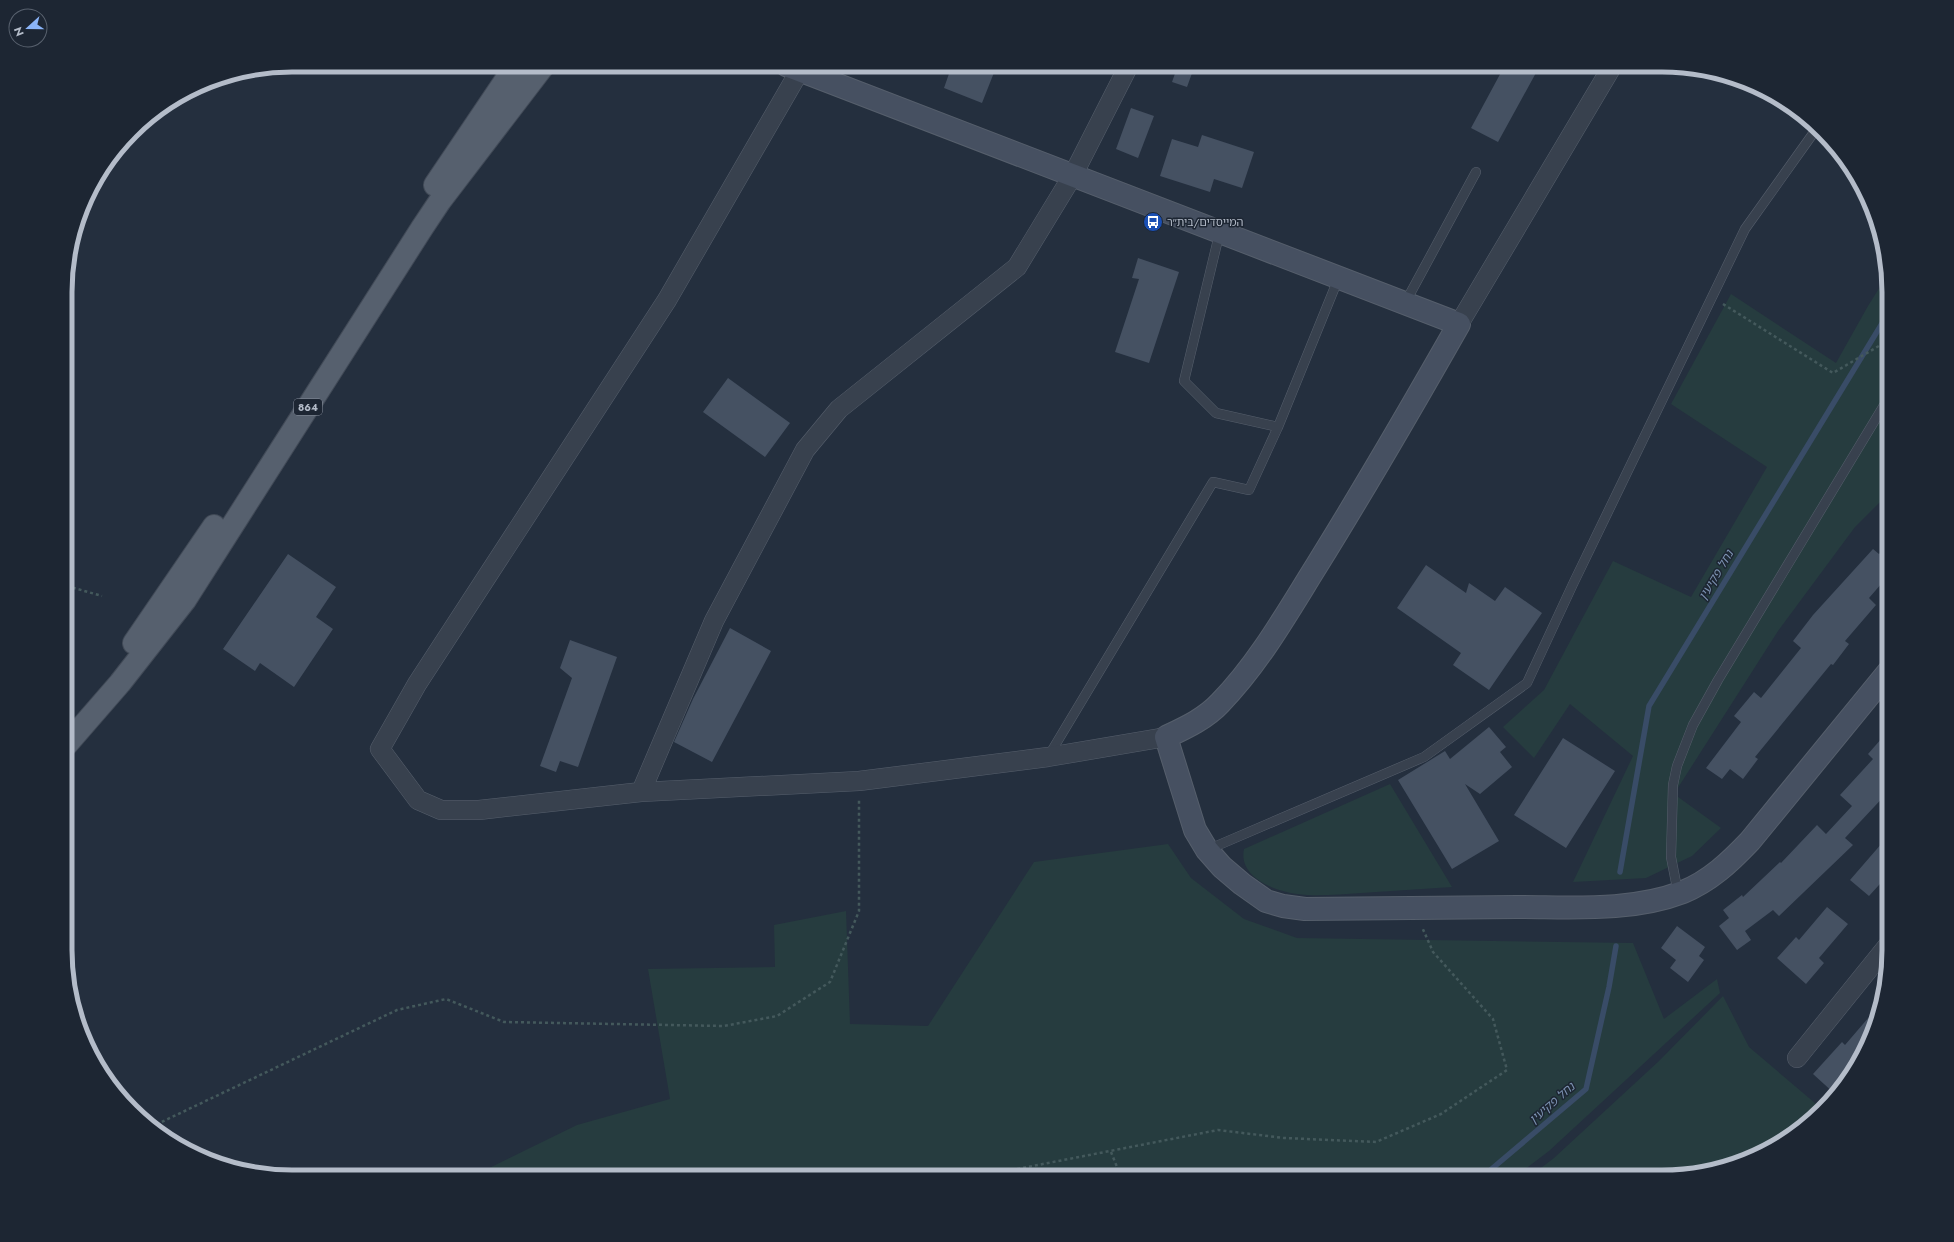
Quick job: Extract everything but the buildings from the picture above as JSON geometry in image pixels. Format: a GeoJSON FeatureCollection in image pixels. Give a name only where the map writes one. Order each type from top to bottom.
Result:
{"type":"FeatureCollection","features":[{"type":"Feature","properties":{"kind":"main road","name":"864"},"geometry":{"type":"LineString","coordinates":[[72,717],[118,665],[167,597],[402,234],[511,72]]}},
{"type":"Feature","properties":{"kind":"main road","name":"864"},"geometry":{"type":"LineString","coordinates":[[72,738],[120,683],[185,600],[426,223],[539,72]]}},
{"type":"Feature","properties":{"kind":"street"},"geometry":{"type":"LineString","coordinates":[[793,72],[667,300],[417,684],[380,749],[418,800],[440,810],[479,810],[641,792],[859,781],[1048,757],[1166,737],[1200,720],[1219,704],[1247,672],[1286,615],[1350,512],[1459,324],[1609,72]]}},
{"type":"Feature","properties":{"kind":"street"},"geometry":{"type":"LineString","coordinates":[[809,72],[1459,324]]}},
{"type":"Feature","properties":{"kind":"street"},"geometry":{"type":"LineString","coordinates":[[641,792],[714,621],[805,450],[839,409],[1017,267],[1073,175],[1125,72]]}},
{"type":"Feature","properties":{"kind":"street"},"geometry":{"type":"LineString","coordinates":[[1166,737],[1195,830],[1207,850],[1222,867],[1242,884],[1266,901],[1283,906],[1305,909],[1599,907],[1660,899],[1678,893],[1708,879],[1750,841],[1882,678]]}},
{"type":"Feature","properties":{"kind":"street"},"geometry":{"type":"LineString","coordinates":[[1797,1058],[1882,952]]}},
{"type":"Feature","properties":{"kind":"lane"},"geometry":{"type":"LineString","coordinates":[[1207,850],[1424,757],[1527,683],[1745,229],[1814,132]]}},
{"type":"Feature","properties":{"kind":"lane"},"geometry":{"type":"LineString","coordinates":[[1405,303],[1476,172]]}},
{"type":"Feature","properties":{"kind":"lane"},"geometry":{"type":"LineString","coordinates":[[1220,231],[1184,381],[1216,413],[1278,427]]}},
{"type":"Feature","properties":{"kind":"lane"},"geometry":{"type":"LineString","coordinates":[[1048,757],[1213,482],[1249,490],[1278,427],[1339,277]]}},
{"type":"Feature","properties":{"kind":"lane"},"geometry":{"type":"LineString","coordinates":[[1678,893],[1671,857],[1673,785],[1677,766],[1693,725],[1718,680],[1882,406]]}},
{"type":"Feature","properties":{"kind":"path"},"geometry":{"type":"LineString","coordinates":[[1712,297],[1833,373],[1882,344]]}},
{"type":"Feature","properties":{"kind":"path"},"geometry":{"type":"LineString","coordinates":[[72,587],[102,596]]}},
{"type":"Feature","properties":{"kind":"path"},"geometry":{"type":"LineString","coordinates":[[157,1124],[397,1010],[446,999],[504,1022],[724,1026],[777,1016],[830,982],[860,911],[859,781]]}},
{"type":"Feature","properties":{"kind":"path"},"geometry":{"type":"LineString","coordinates":[[1014,1170],[1218,1130],[1284,1138],[1376,1142],[1441,1114],[1507,1070],[1493,1019],[1433,952],[1414,908]]}},
{"type":"Feature","properties":{"kind":"path"},"geometry":{"type":"LineString","coordinates":[[1111,1152],[1118,1170]]}},
{"type":"Feature","properties":{"kind":"green space"},"geometry":{"type":"Polygon","coordinates":[[[1882,284],[1882,500],[1855,527],[1778,631],[1674,794],[1721,828],[1692,856],[1646,878],[1573,882],[1633,756],[1570,704],[1534,758],[1503,727],[1544,690],[1613,561],[1691,597],[1767,467],[1671,404],[1731,294],[1836,363],[1882,284]]]}},
{"type":"Feature","properties":{"kind":"green space"},"geometry":{"type":"Polygon","coordinates":[[[1390,784],[1452,887],[1329,895],[1305,895],[1278,890],[1269,886],[1252,875],[1247,867],[1244,859],[1244,849],[1390,784]]]}},
{"type":"Feature","properties":{"kind":"green space"},"geometry":{"type":"Polygon","coordinates":[[[1168,844],[1191,878],[1244,919],[1297,938],[1633,943],[1664,1019],[1717,979],[1720,993],[1549,1151],[1524,1170],[485,1170],[577,1125],[670,1099],[648,969],[775,967],[774,925],[846,911],[850,1024],[928,1026],[1034,862],[1168,844]]]}},
{"type":"Feature","properties":{"kind":"green space"},"geometry":{"type":"Polygon","coordinates":[[[1723,996],[1749,1047],[1818,1106],[1796,1125],[1772,1141],[1719,1163],[1677,1170],[1538,1170],[1554,1158],[1659,1061],[1723,996]]]}},
{"type":"Feature","properties":{"kind":"waterway","name":"נחל פקיעין"},"geometry":{"type":"LineString","coordinates":[[1620,872],[1649,706],[1882,323]]}},
{"type":"Feature","properties":{"kind":"waterway","name":"נחל פקיעין"},"geometry":{"type":"LineString","coordinates":[[1490,1170],[1586,1089],[1609,987],[1616,946]]}},
{"type":"Feature","properties":{"kind":"place","name":"המייסדים/בית״ר"},"geometry":{"type":"Point","coordinates":[1153,222]}}]}
